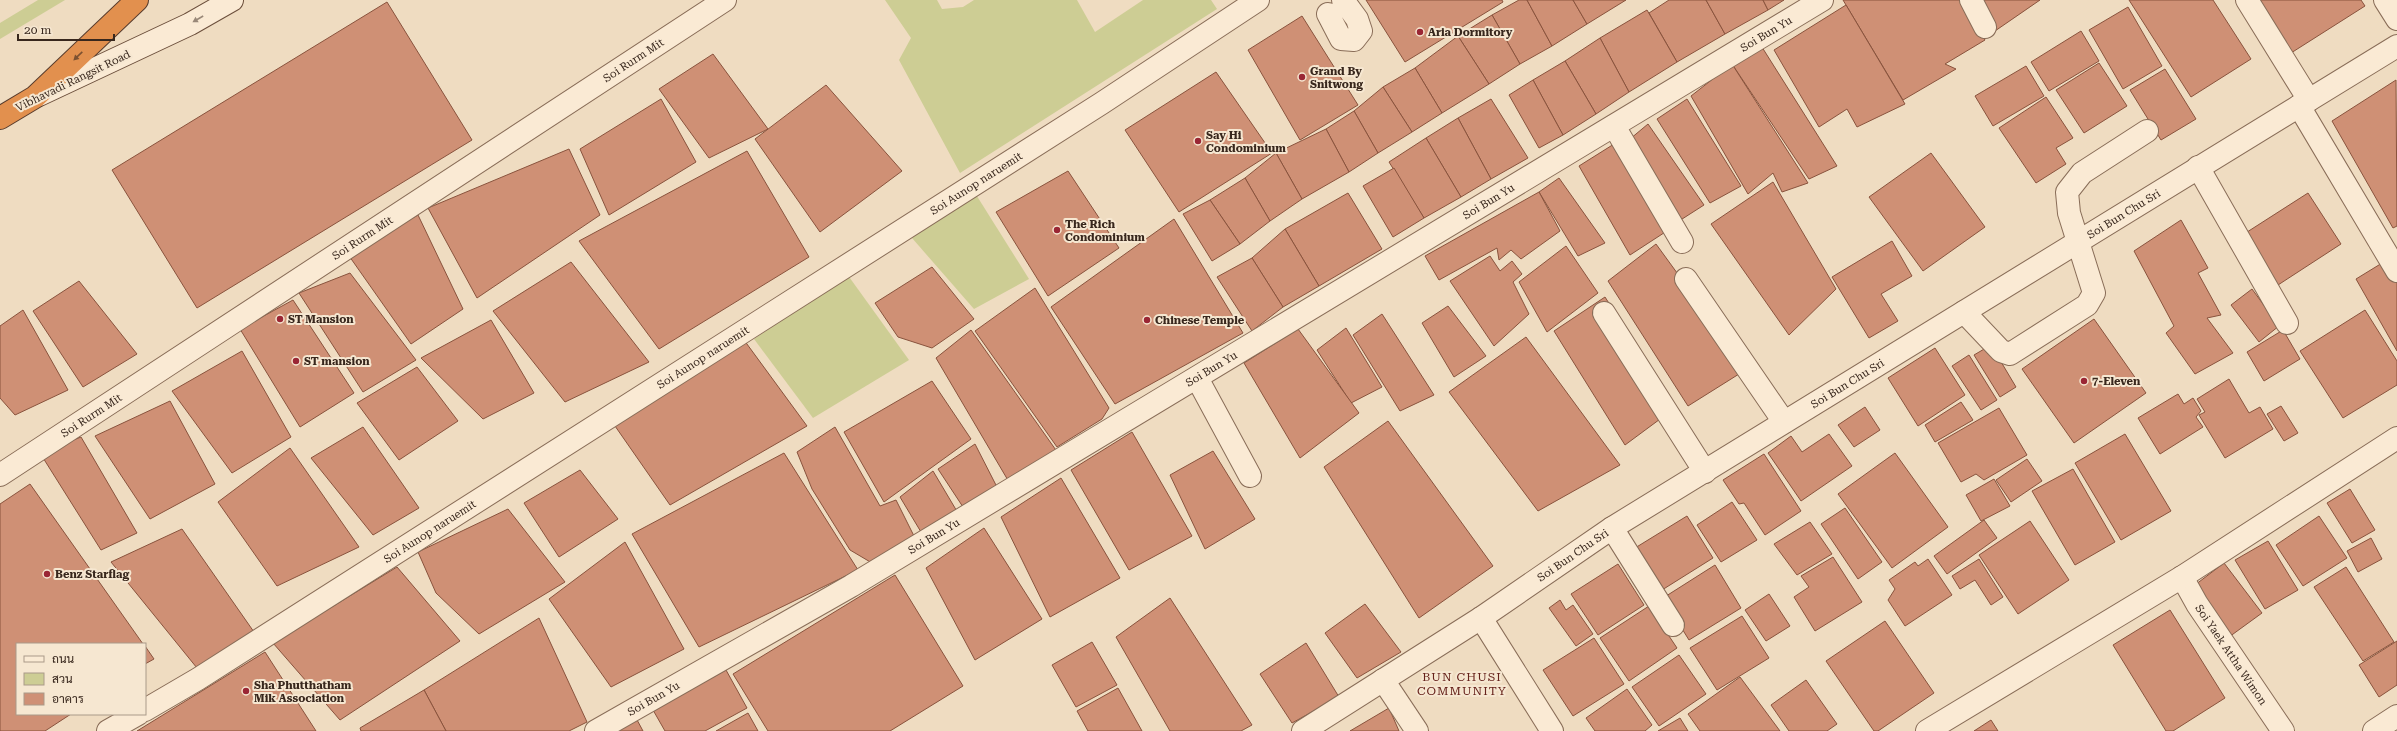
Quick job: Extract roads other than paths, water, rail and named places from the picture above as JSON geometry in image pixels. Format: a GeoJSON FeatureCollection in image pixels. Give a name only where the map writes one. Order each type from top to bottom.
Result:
{"type":"FeatureCollection","features":[{"type":"Feature","properties":{"kind":"highway"},"geometry":{"type":"LineString","coordinates":[[35,97],[137,0]]}},
{"type":"Feature","properties":{"kind":"highway","name":"Vibhavadi Rangsit Road"},"geometry":{"type":"LineString","coordinates":[[0,118],[35,97]]}},
{"type":"Feature","properties":{"kind":"street","name":"Vibhavadi Rangsit Road"},"geometry":{"type":"LineString","coordinates":[[35,97],[190,24],[232,0]]}},
{"type":"Feature","properties":{"kind":"street","name":"Soi Rurm Mit"},"geometry":{"type":"LineString","coordinates":[[0,475],[724,0]]}},
{"type":"Feature","properties":{"kind":"street","name":"Soi Aunop naruemit"},"geometry":{"type":"LineString","coordinates":[[146,709],[198,679],[1096,107],[1258,0]]}},
{"type":"Feature","properties":{"kind":"street","name":"Soi Bun Yu"},"geometry":{"type":"LineString","coordinates":[[596,731],[852,586],[1822,0]]}},
{"type":"Feature","properties":{"kind":"street"},"geometry":{"type":"LineString","coordinates":[[1971,0],[1985,26]]}},
{"type":"Feature","properties":{"kind":"street"},"geometry":{"type":"LineString","coordinates":[[2247,0],[2397,271]]}},
{"type":"Feature","properties":{"kind":"street"},"geometry":{"type":"LineString","coordinates":[[2386,0],[2397,19]]}},
{"type":"Feature","properties":{"kind":"street","name":"Soi Bun Chu Sri"},"geometry":{"type":"LineString","coordinates":[[1303,731],[1481,618],[1612,528],[2397,46]]}},
{"type":"Feature","properties":{"kind":"street"},"geometry":{"type":"LineString","coordinates":[[1614,126],[1682,242]]}},
{"type":"Feature","properties":{"kind":"street"},"geometry":{"type":"LineString","coordinates":[[1964,312],[2001,351],[2010,354],[2087,305],[2094,292],[2079,240],[2069,213],[2067,192],[2082,173],[2147,131]]}},
{"type":"Feature","properties":{"kind":"street"},"geometry":{"type":"LineString","coordinates":[[2198,167],[2287,323]]}},
{"type":"Feature","properties":{"kind":"street"},"geometry":{"type":"LineString","coordinates":[[1686,280],[1784,422]]}},
{"type":"Feature","properties":{"kind":"street"},"geometry":{"type":"LineString","coordinates":[[1604,313],[1704,472]]}},
{"type":"Feature","properties":{"kind":"street"},"geometry":{"type":"LineString","coordinates":[[1197,378],[1250,476]]}},
{"type":"Feature","properties":{"kind":"street"},"geometry":{"type":"LineString","coordinates":[[1927,731],[2182,577],[2397,438]]}},
{"type":"Feature","properties":{"kind":"street"},"geometry":{"type":"LineString","coordinates":[[1612,528],[1673,625]]}},
{"type":"Feature","properties":{"kind":"street","name":"Soi Yaek Attha Wimon"},"geometry":{"type":"LineString","coordinates":[[2182,577],[2197,604],[2283,731]]}},
{"type":"Feature","properties":{"kind":"street"},"geometry":{"type":"LineString","coordinates":[[1481,618],[1552,731]]}},
{"type":"Feature","properties":{"kind":"street"},"geometry":{"type":"LineString","coordinates":[[1383,680],[1417,731]]}},
{"type":"Feature","properties":{"kind":"street"},"geometry":{"type":"LineString","coordinates":[[108,731],[136,715]]}},
{"type":"Feature","properties":{"kind":"street"},"geometry":{"type":"LineString","coordinates":[[2374,731],[2397,716]]}},
{"type":"Feature","properties":{"kind":"place","name":"Aria Dormitory"},"geometry":{"type":"Point","coordinates":[1420,32]}},
{"type":"Feature","properties":{"kind":"place","name":"Grand By Snitwong"},"geometry":{"type":"Point","coordinates":[1302,77]}},
{"type":"Feature","properties":{"kind":"place","name":"Say Hi Condominium"},"geometry":{"type":"Point","coordinates":[1198,141]}},
{"type":"Feature","properties":{"kind":"place","name":"The Rich Condominium"},"geometry":{"type":"Point","coordinates":[1057,230]}},
{"type":"Feature","properties":{"kind":"place","name":"ST Mansion"},"geometry":{"type":"Point","coordinates":[280,319]}},
{"type":"Feature","properties":{"kind":"place","name":"Chinese Temple"},"geometry":{"type":"Point","coordinates":[1147,320]}},
{"type":"Feature","properties":{"kind":"place","name":"ST mansion"},"geometry":{"type":"Point","coordinates":[296,361]}},
{"type":"Feature","properties":{"kind":"place","name":"7-Eleven"},"geometry":{"type":"Point","coordinates":[2084,381]}},
{"type":"Feature","properties":{"kind":"place","name":"Benz Starflag"},"geometry":{"type":"Point","coordinates":[47,574]}},
{"type":"Feature","properties":{"kind":"place","name":"Sha Phutthatham Mik Association"},"geometry":{"type":"Point","coordinates":[246,691]}},
{"type":"Feature","properties":{"kind":"district","name":"BUN CHUSI COMMUNITY"},"geometry":{"type":"Point","coordinates":[1462,684]}}]}
